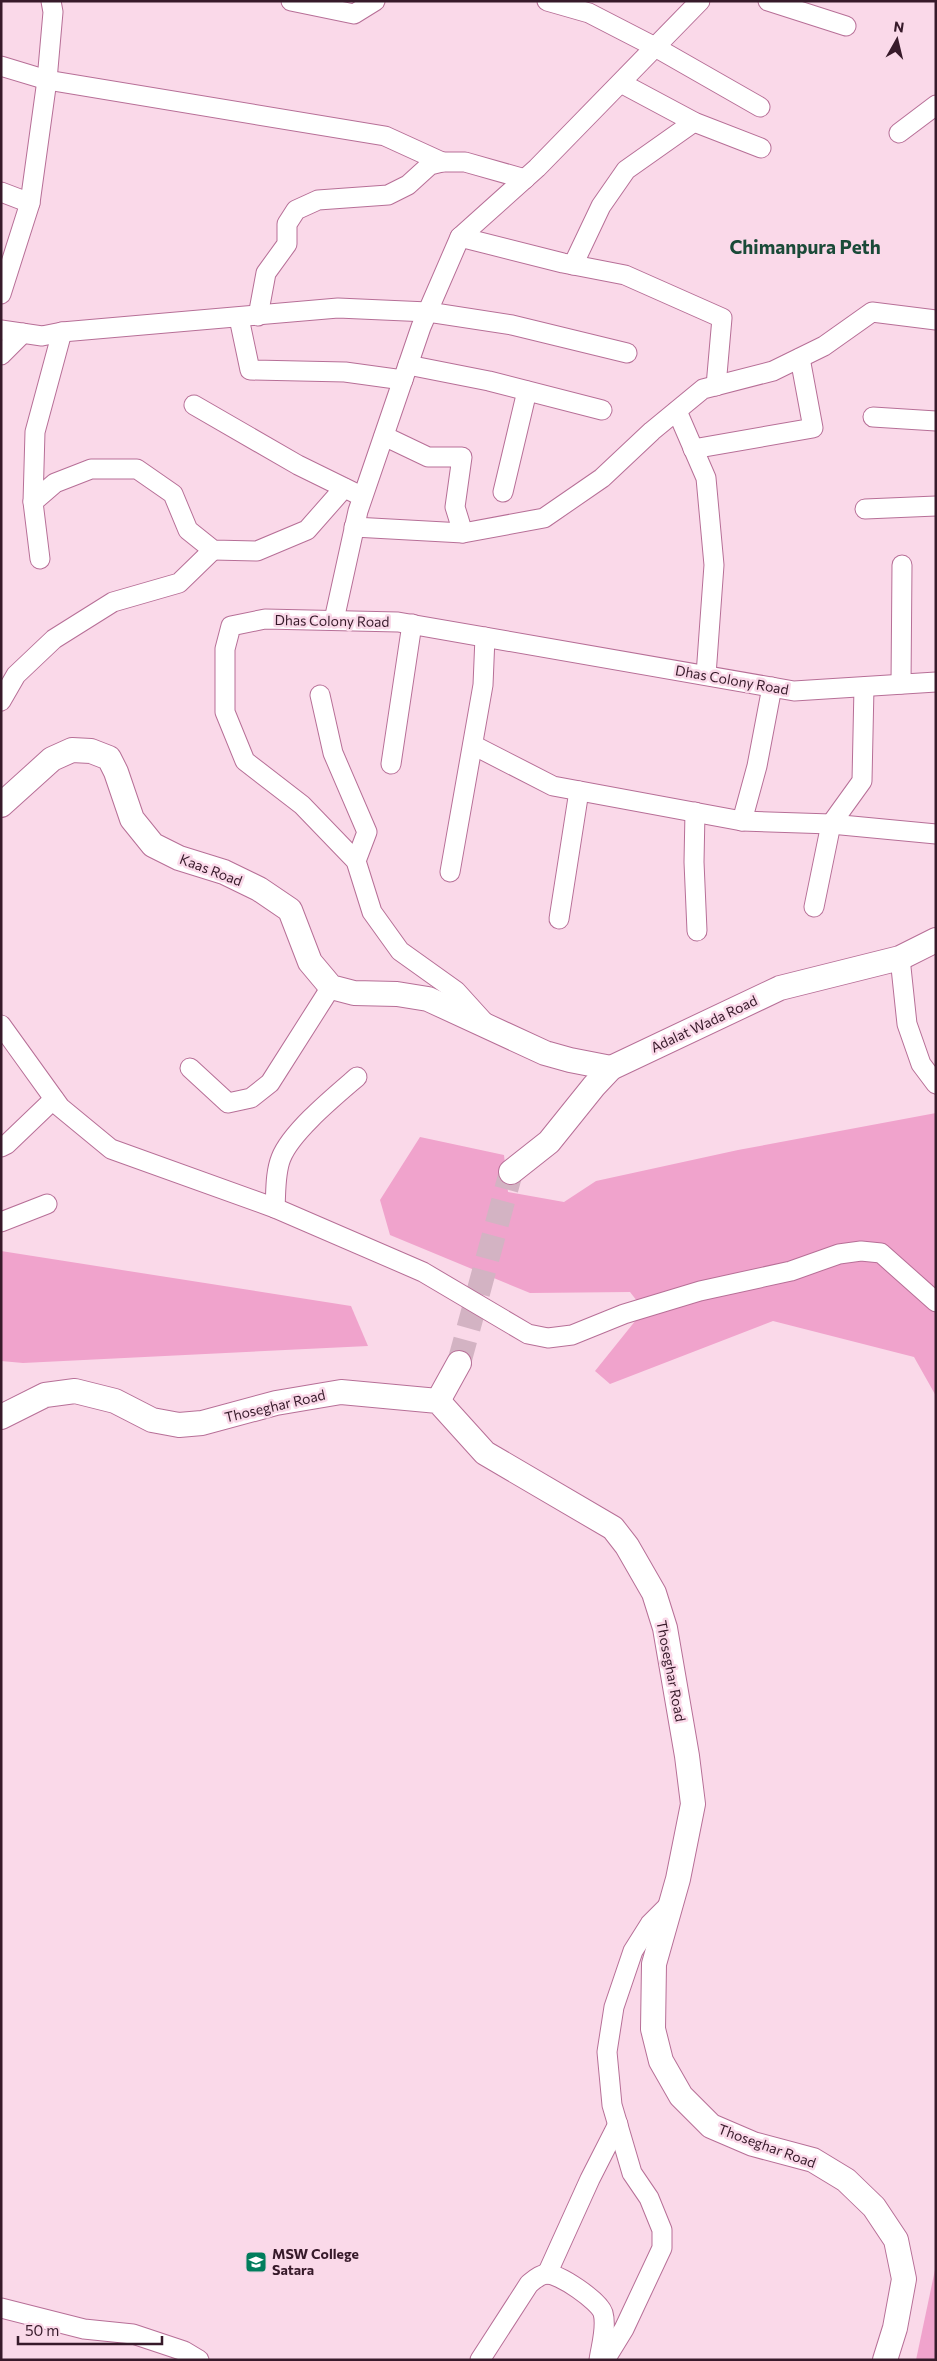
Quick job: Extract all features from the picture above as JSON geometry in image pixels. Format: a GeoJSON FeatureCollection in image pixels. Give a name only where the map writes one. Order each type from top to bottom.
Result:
{"type":"FeatureCollection","features":[{"type":"Feature","properties":{"kind":"main road","name":"Kaas Road"},"geometry":{"type":"LineString","coordinates":[[1,805],[52,759],[72,750],[91,750],[109,758],[116,772],[132,819],[153,845],[179,858],[224,872],[259,889],[290,910],[310,962],[331,987]]}},
{"type":"Feature","properties":{"kind":"main road","name":"Adalat Wada Road"},"geometry":{"type":"LineString","coordinates":[[512,1172],[549,1142],[611,1068],[780,988],[900,958],[936,940]]}},
{"type":"Feature","properties":{"kind":"main road"},"geometry":{"type":"LineString","coordinates":[[331,987],[354,993],[397,994],[428,999],[545,1053],[611,1068]]}},
{"type":"Feature","properties":{"kind":"main road"},"geometry":{"type":"LineString","coordinates":[[438,1401],[459,1363]]}},
{"type":"Feature","properties":{"kind":"main road","name":"Thoseghar Road"},"geometry":{"type":"LineString","coordinates":[[1,1417],[45,1395],[75,1390],[115,1401],[152,1420],[179,1425],[202,1423],[276,1404],[341,1392],[438,1401],[485,1453],[613,1528],[627,1546],[654,1593],[665,1628],[687,1756],[693,1804],[671,1903],[654,1964],[653,2029],[661,2061],[681,2096],[711,2126],[753,2144],[813,2160],[846,2180],[874,2207],[896,2240],[904,2279],[895,2328],[885,2360]]}},
{"type":"Feature","properties":{"kind":"street"},"geometry":{"type":"LineString","coordinates":[[1,294],[30,202],[47,80],[53,12],[51,1]]}},
{"type":"Feature","properties":{"kind":"street"},"geometry":{"type":"LineString","coordinates":[[291,1],[354,14],[375,1]]}},
{"type":"Feature","properties":{"kind":"street"},"geometry":{"type":"LineString","coordinates":[[547,1],[589,12],[760,107]]}},
{"type":"Feature","properties":{"kind":"street"},"geometry":{"type":"LineString","coordinates":[[334,620],[354,527],[363,496],[428,312],[460,237],[525,179],[622,83],[700,1]]}},
{"type":"Feature","properties":{"kind":"street"},"geometry":{"type":"LineString","coordinates":[[768,1],[846,26]]}},
{"type":"Feature","properties":{"kind":"street"},"geometry":{"type":"LineString","coordinates":[[1,66],[47,80],[385,136],[442,162]]}},
{"type":"Feature","properties":{"kind":"street"},"geometry":{"type":"LineString","coordinates":[[622,83],[694,122],[761,148]]}},
{"type":"Feature","properties":{"kind":"street"},"geometry":{"type":"LineString","coordinates":[[899,133],[936,105]]}},
{"type":"Feature","properties":{"kind":"street"},"geometry":{"type":"LineString","coordinates":[[573,265],[601,206],[626,170],[694,122]]}},
{"type":"Feature","properties":{"kind":"street"},"geometry":{"type":"LineString","coordinates":[[258,316],[266,273],[287,244],[287,224],[296,210],[318,200],[388,194],[408,185],[430,165],[442,162],[465,162],[525,179]]}},
{"type":"Feature","properties":{"kind":"street"},"geometry":{"type":"LineString","coordinates":[[1,192],[30,202]]}},
{"type":"Feature","properties":{"kind":"street"},"geometry":{"type":"LineString","coordinates":[[460,237],[573,265],[625,275],[722,318],[716,386]]}},
{"type":"Feature","properties":{"kind":"street"},"geometry":{"type":"LineString","coordinates":[[1,330],[42,336],[62,332],[338,308],[428,312],[512,325],[627,352]]}},
{"type":"Feature","properties":{"kind":"street"},"geometry":{"type":"LineString","coordinates":[[354,527],[463,533],[544,518],[602,478],[703,389],[773,371],[824,346],[872,312],[936,320]]}},
{"type":"Feature","properties":{"kind":"street"},"geometry":{"type":"LineString","coordinates":[[239,318],[250,370],[406,372],[489,381],[602,410]]}},
{"type":"Feature","properties":{"kind":"street"},"geometry":{"type":"LineString","coordinates":[[40,558],[33,502],[35,432],[62,332]]}},
{"type":"Feature","properties":{"kind":"street"},"geometry":{"type":"LineString","coordinates":[[1,355],[23,333]]}},
{"type":"Feature","properties":{"kind":"street"},"geometry":{"type":"LineString","coordinates":[[693,449],[812,428],[800,358]]}},
{"type":"Feature","properties":{"kind":"street"},"geometry":{"type":"LineString","coordinates":[[503,492],[527,390]]}},
{"type":"Feature","properties":{"kind":"street"},"geometry":{"type":"LineString","coordinates":[[194,405],[298,465],[363,496]]}},
{"type":"Feature","properties":{"kind":"street"},"geometry":{"type":"LineString","coordinates":[[676,411],[706,478],[714,565],[706,675]]}},
{"type":"Feature","properties":{"kind":"street"},"geometry":{"type":"LineString","coordinates":[[874,417],[936,421]]}},
{"type":"Feature","properties":{"kind":"street"},"geometry":{"type":"LineString","coordinates":[[384,436],[428,457],[462,457],[455,507],[463,533]]}},
{"type":"Feature","properties":{"kind":"street"},"geometry":{"type":"LineString","coordinates":[[33,502],[55,483],[91,468],[137,469],[173,494],[188,530],[213,550],[257,552],[307,530],[344,488]]}},
{"type":"Feature","properties":{"kind":"street"},"geometry":{"type":"LineString","coordinates":[[865,509],[936,506]]}},
{"type":"Feature","properties":{"kind":"street"},"geometry":{"type":"LineString","coordinates":[[1,701],[16,675],[54,639],[113,602],[179,583],[213,550]]}},
{"type":"Feature","properties":{"kind":"street"},"geometry":{"type":"LineString","coordinates":[[901,684],[902,565]]}},
{"type":"Feature","properties":{"kind":"street","name":"Dhas Colony Road"},"geometry":{"type":"LineString","coordinates":[[488,1026],[456,991],[400,951],[372,912],[356,860],[302,805],[245,761],[225,712],[225,649],[231,626],[265,619],[398,622],[794,691],[936,682]]}},
{"type":"Feature","properties":{"kind":"street"},"geometry":{"type":"LineString","coordinates":[[391,764],[412,624]]}},
{"type":"Feature","properties":{"kind":"street"},"geometry":{"type":"LineString","coordinates":[[450,872],[483,685],[485,637]]}},
{"type":"Feature","properties":{"kind":"street"},"geometry":{"type":"LineString","coordinates":[[814,907],[831,824],[862,781],[864,686]]}},
{"type":"Feature","properties":{"kind":"street"},"geometry":{"type":"LineString","coordinates":[[742,821],[757,766],[772,687]]}},
{"type":"Feature","properties":{"kind":"street"},"geometry":{"type":"LineString","coordinates":[[320,695],[333,754],[367,832],[356,860]]}},
{"type":"Feature","properties":{"kind":"street"},"geometry":{"type":"LineString","coordinates":[[473,745],[553,786],[579,791],[742,821],[831,824],[936,834]]}},
{"type":"Feature","properties":{"kind":"street"},"geometry":{"type":"LineString","coordinates":[[559,919],[579,791]]}},
{"type":"Feature","properties":{"kind":"street"},"geometry":{"type":"LineString","coordinates":[[695,812],[694,862],[697,931]]}},
{"type":"Feature","properties":{"kind":"street"},"geometry":{"type":"LineString","coordinates":[[900,958],[907,1024],[921,1064],[936,1084]]}},
{"type":"Feature","properties":{"kind":"street"},"geometry":{"type":"LineString","coordinates":[[190,1068],[228,1103],[251,1098],[270,1083],[331,987]]}},
{"type":"Feature","properties":{"kind":"street"},"geometry":{"type":"LineString","coordinates":[[1,1025],[60,1108],[111,1149],[275,1208],[423,1272],[528,1334],[548,1338],[572,1335],[624,1314],[700,1291],[791,1271],[839,1254],[861,1250],[880,1253],[936,1302]]}},
{"type":"Feature","properties":{"kind":"street"},"geometry":{"type":"LineString","coordinates":[[275,1208],[277,1171],[284,1152],[315,1114],[356,1077]]}},
{"type":"Feature","properties":{"kind":"street"},"geometry":{"type":"LineString","coordinates":[[1,1146],[7,1144],[54,1099]]}},
{"type":"Feature","properties":{"kind":"street"},"geometry":{"type":"LineString","coordinates":[[1,1222],[47,1204]]}},
{"type":"Feature","properties":{"kind":"street"},"geometry":{"type":"LineString","coordinates":[[605,2360],[624,2329],[662,2248],[662,2230],[649,2198],[632,2172],[612,2105],[607,2052],[614,2007],[633,1951],[650,1924],[671,1903]]}},
{"type":"Feature","properties":{"kind":"street"},"geometry":{"type":"LineString","coordinates":[[547,2274],[590,2179],[618,2124]]}},
{"type":"Feature","properties":{"kind":"street"},"geometry":{"type":"LineString","coordinates":[[480,2360],[529,2284],[539,2276],[547,2274],[567,2281],[598,2305],[603,2314],[603,2333],[599,2360]]}},
{"type":"Feature","properties":{"kind":"street"},"geometry":{"type":"LineString","coordinates":[[1,2308],[84,2328],[133,2334],[184,2351],[199,2360]]}},
{"type":"Feature","properties":{"kind":"shaded area"},"geometry":{"type":"Polygon","coordinates":[[[936,1113],[936,1396],[914,1357],[773,1321],[610,1384],[595,1371],[644,1310],[630,1292],[530,1293],[390,1235],[380,1200],[420,1137],[504,1155],[508,1192],[564,1202],[596,1181],[738,1150],[936,1113]]]}},
{"type":"Feature","properties":{"kind":"shaded area"},"geometry":{"type":"Polygon","coordinates":[[[1,1251],[351,1306],[368,1346],[23,1363],[1,1361],[1,1251]]]}},
{"type":"Feature","properties":{"kind":"shaded area"},"geometry":{"type":"Polygon","coordinates":[[[936,2265],[936,2360],[916,2360],[936,2265]]]}},
{"type":"Feature","properties":{"kind":"tunnel"},"geometry":{"type":"LineString","coordinates":[[459,1363],[511,1172]]}},
{"type":"Feature","properties":{"kind":"place","name":"MSW College Satara"},"geometry":{"type":"Point","coordinates":[256,2262]}},
{"type":"Feature","properties":{"kind":"district","name":"Chimanpura Peth"},"geometry":{"type":"Point","coordinates":[805,247]}}]}
